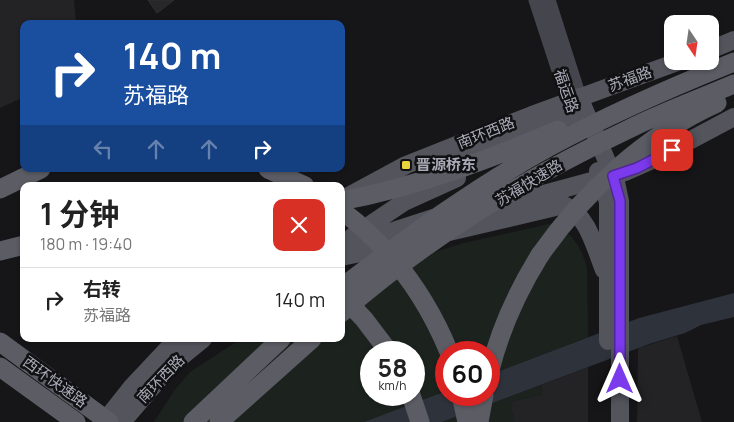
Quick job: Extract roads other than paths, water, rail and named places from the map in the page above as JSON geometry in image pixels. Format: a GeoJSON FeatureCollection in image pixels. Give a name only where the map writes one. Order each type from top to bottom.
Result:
{"type":"FeatureCollection","features":[{"type":"Feature","properties":{"kind":"highway"},"geometry":{"type":"LineString","coordinates":[[345,200],[418,182],[481,162],[660,86],[734,61]]}},
{"type":"Feature","properties":{"kind":"highway","name":"苏福快速路"},"geometry":{"type":"LineString","coordinates":[[345,285],[435,218],[550,146],[658,93],[734,61]]}},
{"type":"Feature","properties":{"kind":"highway","name":"苏福快速路"},"geometry":{"type":"LineString","coordinates":[[345,310],[447,233],[559,164],[630,128],[734,84]]}},
{"type":"Feature","properties":{"kind":"highway"},"geometry":{"type":"LineString","coordinates":[[500,341],[507,318],[528,276],[552,239],[581,203],[618,169],[661,136],[712,105],[734,95]]}},
{"type":"Feature","properties":{"kind":"highway"},"geometry":{"type":"LineString","coordinates":[[0,189],[36,172]]}},
{"type":"Feature","properties":{"kind":"highway"},"geometry":{"type":"LineString","coordinates":[[274,172],[296,182]]}},
{"type":"Feature","properties":{"kind":"highway"},"geometry":{"type":"LineString","coordinates":[[345,214],[382,247],[413,285],[436,323],[444,341]]}},
{"type":"Feature","properties":{"kind":"highway"},"geometry":{"type":"LineString","coordinates":[[0,251],[20,246]]}},
{"type":"Feature","properties":{"kind":"highway"},"geometry":{"type":"LineString","coordinates":[[345,299],[364,319],[381,341]]}},
{"type":"Feature","properties":{"kind":"highway","name":"西环快速路"},"geometry":{"type":"LineString","coordinates":[[0,342],[110,422]]}},
{"type":"Feature","properties":{"kind":"highway"},"geometry":{"type":"LineString","coordinates":[[193,422],[279,342]]}},
{"type":"Feature","properties":{"kind":"highway"},"geometry":{"type":"LineString","coordinates":[[219,422],[309,342]]}},
{"type":"Feature","properties":{"kind":"highway","name":"西环快速路"},"geometry":{"type":"LineString","coordinates":[[0,367],[76,422]]}},
{"type":"Feature","properties":{"kind":"highway"},"geometry":{"type":"LineString","coordinates":[[0,381],[68,422]]}},
{"type":"Feature","properties":{"kind":"highway"},"geometry":{"type":"LineString","coordinates":[[415,406],[420,422]]}},
{"type":"Feature","properties":{"kind":"highway"},"geometry":{"type":"LineString","coordinates":[[464,406],[467,422]]}},
{"type":"Feature","properties":{"kind":"highway"},"geometry":{"type":"LineString","coordinates":[[479,422],[482,406]]}},
{"type":"Feature","properties":{"kind":"main road","name":"福运路"},"geometry":{"type":"LineString","coordinates":[[536,0],[579,113],[607,177]]}},
{"type":"Feature","properties":{"kind":"main road","name":"福运路"},"geometry":{"type":"LineString","coordinates":[[548,0],[579,113]]}},
{"type":"Feature","properties":{"kind":"main road"},"geometry":{"type":"LineString","coordinates":[[719,46],[734,40]]}},
{"type":"Feature","properties":{"kind":"main road","name":"苏福路"},"geometry":{"type":"LineString","coordinates":[[579,113],[664,69]]}},
{"type":"Feature","properties":{"kind":"main road","name":"南环西路"},"geometry":{"type":"LineString","coordinates":[[345,199],[406,165],[579,113]]}},
{"type":"Feature","properties":{"kind":"main road"},"geometry":{"type":"LineString","coordinates":[[345,215],[418,172],[579,113]]}},
{"type":"Feature","properties":{"kind":"main road"},"geometry":{"type":"LineString","coordinates":[[345,244],[385,213],[579,113]]}},
{"type":"Feature","properties":{"kind":"main road"},"geometry":{"type":"LineString","coordinates":[[345,246],[376,237],[415,222],[494,204],[518,201],[607,177],[658,158],[734,116]]}},
{"type":"Feature","properties":{"kind":"main road"},"geometry":{"type":"LineString","coordinates":[[607,177],[608,282],[614,320]]}},
{"type":"Feature","properties":{"kind":"main road"},"geometry":{"type":"LineString","coordinates":[[607,177],[620,201],[614,320],[614,364],[609,422]]}},
{"type":"Feature","properties":{"kind":"main road"},"geometry":{"type":"LineString","coordinates":[[345,257],[564,205],[570,208],[586,226],[608,282]]}},
{"type":"Feature","properties":{"kind":"main road","name":"南环西路"},"geometry":{"type":"LineString","coordinates":[[104,422],[131,388],[173,342]]}},
{"type":"Feature","properties":{"kind":"main road","name":"南环西路"},"geometry":{"type":"LineString","coordinates":[[122,422],[171,365],[199,342]]}},
{"type":"Feature","properties":{"kind":"main road"},"geometry":{"type":"LineString","coordinates":[[614,364],[620,422]]}},
{"type":"Feature","properties":{"kind":"place","name":"晋源桥东"},"geometry":{"type":"Point","coordinates":[406,165]}}]}
